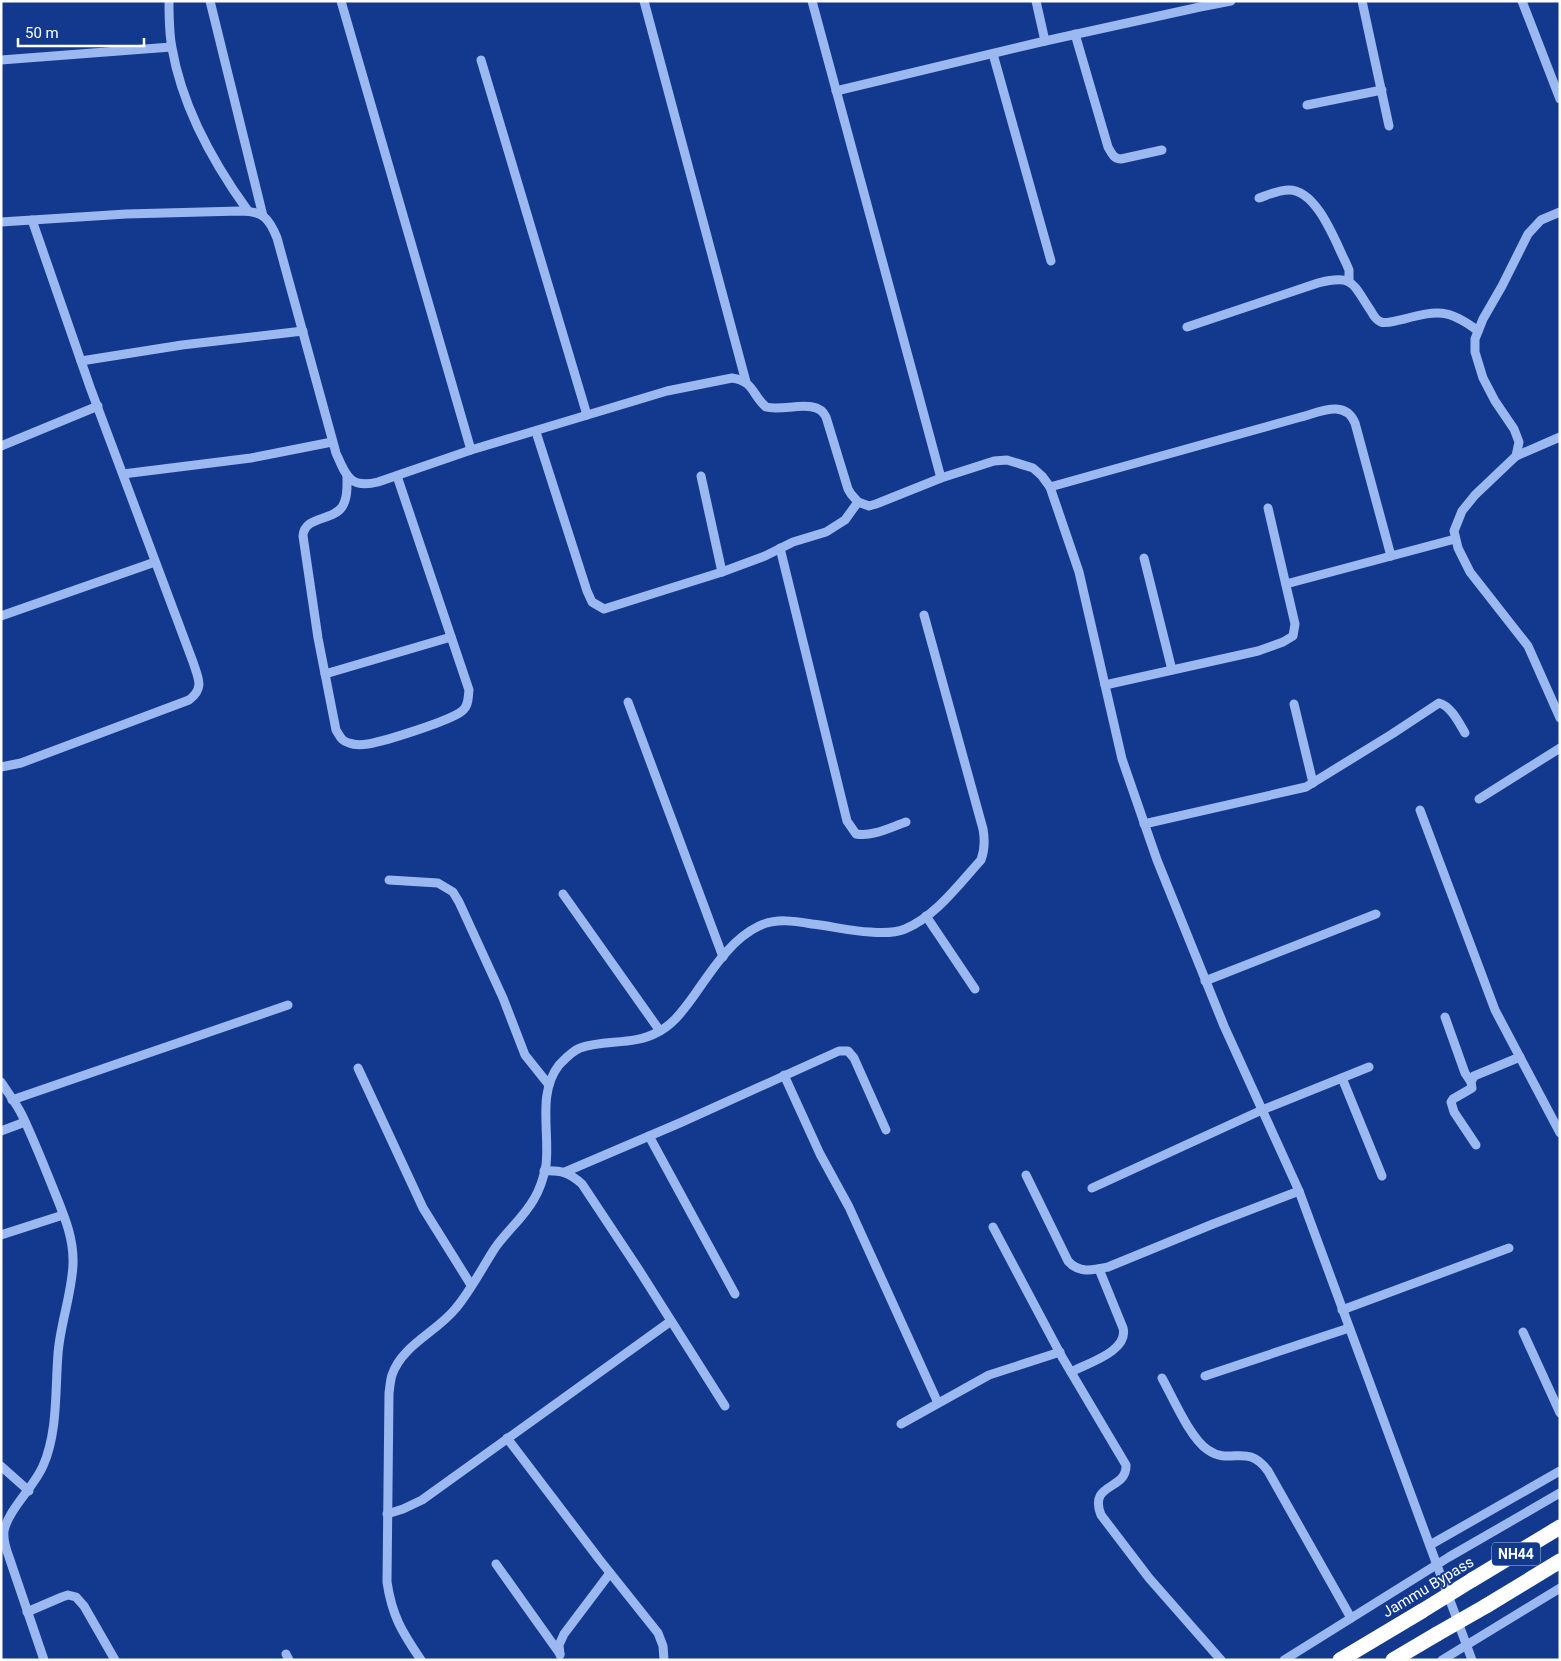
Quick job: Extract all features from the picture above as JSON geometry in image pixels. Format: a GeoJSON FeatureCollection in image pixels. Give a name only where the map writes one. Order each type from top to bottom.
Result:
{"type":"FeatureCollection","features":[{"type":"Feature","properties":{"kind":"highway","name":"Jammu Bypass"},"geometry":{"type":"LineString","coordinates":[[1340,1660],[1560,1527]]}},
{"type":"Feature","properties":{"kind":"highway","name":"NH44"},"geometry":{"type":"LineString","coordinates":[[1393,1660],[1560,1561]]}},
{"type":"Feature","properties":{"kind":"street"},"geometry":{"type":"LineString","coordinates":[[168,1],[171,47],[183,88],[200,133],[232,188],[248,211]]}},
{"type":"Feature","properties":{"kind":"street"},"geometry":{"type":"LineString","coordinates":[[210,1],[263,216],[270,224],[277,238],[332,442],[339,461],[347,475],[354,482],[362,485],[378,482],[471,450],[667,391],[732,378],[746,382]]}},
{"type":"Feature","properties":{"kind":"street"},"geometry":{"type":"LineString","coordinates":[[341,1],[471,450]]}},
{"type":"Feature","properties":{"kind":"street"},"geometry":{"type":"LineString","coordinates":[[644,1],[746,382],[766,407],[777,409],[812,406],[822,410],[850,494],[858,502],[869,506],[941,478],[994,461],[1006,460],[1032,468],[1042,476],[1050,487],[1079,572],[1122,759],[1144,824],[1224,1026],[1299,1191],[1472,1660]]}},
{"type":"Feature","properties":{"kind":"street"},"geometry":{"type":"LineString","coordinates":[[812,1],[941,478]]}},
{"type":"Feature","properties":{"kind":"street"},"geometry":{"type":"LineString","coordinates":[[1036,1],[1045,42]]}},
{"type":"Feature","properties":{"kind":"street"},"geometry":{"type":"LineString","coordinates":[[836,91],[1199,4],[1231,1]]}},
{"type":"Feature","properties":{"kind":"street"},"geometry":{"type":"LineString","coordinates":[[1362,1],[1389,126]]}},
{"type":"Feature","properties":{"kind":"street"},"geometry":{"type":"LineString","coordinates":[[1522,1],[1560,99]]}},
{"type":"Feature","properties":{"kind":"street"},"geometry":{"type":"LineString","coordinates":[[1075,34],[1108,147],[1113,156],[1116,159],[1122,160],[1162,150]]}},
{"type":"Feature","properties":{"kind":"street"},"geometry":{"type":"LineString","coordinates":[[1,60],[171,47]]}},
{"type":"Feature","properties":{"kind":"street"},"geometry":{"type":"LineString","coordinates":[[993,54],[1051,261]]}},
{"type":"Feature","properties":{"kind":"street"},"geometry":{"type":"LineString","coordinates":[[482,60],[587,415]]}},
{"type":"Feature","properties":{"kind":"street"},"geometry":{"type":"LineString","coordinates":[[1307,105],[1382,90]]}},
{"type":"Feature","properties":{"kind":"street"},"geometry":{"type":"LineString","coordinates":[[1258,198],[1290,190],[1306,195],[1322,216],[1342,255],[1349,270],[1349,281]]}},
{"type":"Feature","properties":{"kind":"street"},"geometry":{"type":"LineString","coordinates":[[1,222],[126,214],[248,211],[263,216]]}},
{"type":"Feature","properties":{"kind":"street"},"geometry":{"type":"LineString","coordinates":[[1516,456],[1519,442],[1517,435],[1487,387],[1475,352],[1475,338],[1528,234],[1541,220],[1560,212]]}},
{"type":"Feature","properties":{"kind":"street"},"geometry":{"type":"LineString","coordinates":[[1,767],[21,763],[189,700],[196,694],[199,688],[199,681],[81,360],[32,220]]}},
{"type":"Feature","properties":{"kind":"street"},"geometry":{"type":"LineString","coordinates":[[1187,327],[1318,282],[1335,278],[1349,281],[1360,293],[1375,318],[1382,322],[1427,313],[1445,312],[1460,318],[1478,331]]}},
{"type":"Feature","properties":{"kind":"street"},"geometry":{"type":"LineString","coordinates":[[81,360],[182,345],[303,331]]}},
{"type":"Feature","properties":{"kind":"street"},"geometry":{"type":"LineString","coordinates":[[1,446],[98,406]]}},
{"type":"Feature","properties":{"kind":"street"},"geometry":{"type":"LineString","coordinates":[[1050,487],[1292,419],[1341,409],[1352,416],[1358,433],[1391,556]]}},
{"type":"Feature","properties":{"kind":"street"},"geometry":{"type":"LineString","coordinates":[[536,432],[587,591],[592,602],[604,609],[722,572],[780,548],[826,532],[845,520],[858,502]]}},
{"type":"Feature","properties":{"kind":"street"},"geometry":{"type":"LineString","coordinates":[[1560,437],[1516,456],[1475,495],[1462,511],[1454,531],[1455,539],[1470,572],[1528,646],[1560,718]]}},
{"type":"Feature","properties":{"kind":"street"},"geometry":{"type":"LineString","coordinates":[[123,474],[251,458],[332,442]]}},
{"type":"Feature","properties":{"kind":"street"},"geometry":{"type":"LineString","coordinates":[[347,475],[345,498],[342,507],[328,517],[310,523],[304,531],[318,638],[336,730],[342,740],[350,744],[367,744],[428,726],[457,715],[464,710],[468,701],[468,690],[397,476]]}},
{"type":"Feature","properties":{"kind":"street"},"geometry":{"type":"LineString","coordinates":[[701,476],[722,572]]}},
{"type":"Feature","properties":{"kind":"street"},"geometry":{"type":"LineString","coordinates":[[1105,685],[1264,649],[1293,636],[1295,624],[1268,508]]}},
{"type":"Feature","properties":{"kind":"street"},"geometry":{"type":"LineString","coordinates":[[1286,584],[1455,539]]}},
{"type":"Feature","properties":{"kind":"street"},"geometry":{"type":"LineString","coordinates":[[780,548],[847,822],[856,834],[863,835],[906,822]]}},
{"type":"Feature","properties":{"kind":"street"},"geometry":{"type":"LineString","coordinates":[[1144,558],[1172,670]]}},
{"type":"Feature","properties":{"kind":"street"},"geometry":{"type":"LineString","coordinates":[[1,616],[155,562]]}},
{"type":"Feature","properties":{"kind":"street"},"geometry":{"type":"LineString","coordinates":[[421,1660],[397,1623],[390,1601],[387,1582],[389,1393],[392,1375],[402,1357],[410,1348],[445,1320],[457,1307],[504,1236],[535,1198],[546,1165],[545,1123],[552,1076],[558,1067],[565,1058],[580,1048],[635,1041],[660,1031],[674,1020],[723,957],[741,938],[762,924],[775,921],[805,923],[870,932],[890,932],[903,929],[926,916],[944,900],[981,860],[985,839],[960,740],[924,615]]}},
{"type":"Feature","properties":{"kind":"street"},"geometry":{"type":"LineString","coordinates":[[325,674],[451,637]]}},
{"type":"Feature","properties":{"kind":"street"},"geometry":{"type":"LineString","coordinates":[[628,702],[723,957]]}},
{"type":"Feature","properties":{"kind":"street"},"geometry":{"type":"LineString","coordinates":[[1144,824],[1295,790],[1312,784],[1439,703],[1446,706],[1465,733]]}},
{"type":"Feature","properties":{"kind":"street"},"geometry":{"type":"LineString","coordinates":[[1294,704],[1312,784]]}},
{"type":"Feature","properties":{"kind":"street"},"geometry":{"type":"LineString","coordinates":[[1479,799],[1560,748]]}},
{"type":"Feature","properties":{"kind":"street"},"geometry":{"type":"LineString","coordinates":[[1420,810],[1496,1010],[1560,1133]]}},
{"type":"Feature","properties":{"kind":"street"},"geometry":{"type":"LineString","coordinates":[[389,880],[438,883],[453,892],[503,998],[525,1055],[550,1085]]}},
{"type":"Feature","properties":{"kind":"street"},"geometry":{"type":"LineString","coordinates":[[563,894],[660,1031]]}},
{"type":"Feature","properties":{"kind":"street"},"geometry":{"type":"LineString","coordinates":[[1205,981],[1376,914]]}},
{"type":"Feature","properties":{"kind":"street"},"geometry":{"type":"LineString","coordinates":[[926,916],[975,989]]}},
{"type":"Feature","properties":{"kind":"street"},"geometry":{"type":"LineString","coordinates":[[12,1100],[288,1005]]}},
{"type":"Feature","properties":{"kind":"street"},"geometry":{"type":"LineString","coordinates":[[1445,1017],[1472,1088],[1453,1099],[1452,1107],[1476,1146]]}},
{"type":"Feature","properties":{"kind":"street"},"geometry":{"type":"LineString","coordinates":[[565,1172],[838,1051],[848,1050],[854,1058],[886,1130]]}},
{"type":"Feature","properties":{"kind":"street"},"geometry":{"type":"LineString","coordinates":[[1471,1082],[1472,1078],[1477,1075],[1520,1057]]}},
{"type":"Feature","properties":{"kind":"street"},"geometry":{"type":"LineString","coordinates":[[1092,1188],[1262,1110],[1369,1067]]}},
{"type":"Feature","properties":{"kind":"street"},"geometry":{"type":"LineString","coordinates":[[358,1068],[423,1208],[471,1285]]}},
{"type":"Feature","properties":{"kind":"street"},"geometry":{"type":"LineString","coordinates":[[784,1075],[816,1146],[849,1207],[938,1404]]}},
{"type":"Feature","properties":{"kind":"street"},"geometry":{"type":"LineString","coordinates":[[1342,1078],[1382,1176]]}},
{"type":"Feature","properties":{"kind":"street"},"geometry":{"type":"LineString","coordinates":[[1,1082],[25,1122],[64,1215],[73,1249],[73,1276],[61,1330],[50,1446],[43,1467],[8,1520],[4,1532],[4,1543],[44,1660]]}},
{"type":"Feature","properties":{"kind":"street"},"geometry":{"type":"LineString","coordinates":[[1,1131],[25,1122]]}},
{"type":"Feature","properties":{"kind":"street"},"geometry":{"type":"LineString","coordinates":[[649,1136],[735,1294]]}},
{"type":"Feature","properties":{"kind":"street"},"geometry":{"type":"LineString","coordinates":[[544,1170],[565,1172],[582,1184],[726,1406]]}},
{"type":"Feature","properties":{"kind":"street"},"geometry":{"type":"LineString","coordinates":[[1026,1175],[1068,1261],[1072,1266],[1081,1270],[1108,1267],[1299,1191]]}},
{"type":"Feature","properties":{"kind":"street"},"geometry":{"type":"LineString","coordinates":[[1,1235],[64,1215]]}},
{"type":"Feature","properties":{"kind":"street"},"geometry":{"type":"LineString","coordinates":[[993,1227],[1071,1372],[1126,1465],[1126,1471],[1122,1478],[1103,1491],[1098,1497],[1098,1506],[1102,1515],[1150,1578],[1221,1660]]}},
{"type":"Feature","properties":{"kind":"street"},"geometry":{"type":"LineString","coordinates":[[1342,1310],[1509,1248]]}},
{"type":"Feature","properties":{"kind":"street"},"geometry":{"type":"LineString","coordinates":[[1071,1372],[1114,1351],[1123,1340],[1125,1334],[1099,1269]]}},
{"type":"Feature","properties":{"kind":"street"},"geometry":{"type":"LineString","coordinates":[[387,1514],[422,1500],[671,1321]]}},
{"type":"Feature","properties":{"kind":"street"},"geometry":{"type":"LineString","coordinates":[[1205,1376],[1349,1328]]}},
{"type":"Feature","properties":{"kind":"street"},"geometry":{"type":"LineString","coordinates":[[1523,1332],[1560,1413]]}},
{"type":"Feature","properties":{"kind":"street"},"geometry":{"type":"LineString","coordinates":[[901,1424],[989,1375],[1060,1352]]}},
{"type":"Feature","properties":{"kind":"street"},"geometry":{"type":"LineString","coordinates":[[1162,1378],[1194,1436],[1203,1446],[1220,1456],[1254,1457],[1261,1462],[1351,1618]]}},
{"type":"Feature","properties":{"kind":"street"},"geometry":{"type":"LineString","coordinates":[[507,1438],[658,1633],[663,1646],[664,1660]]}},
{"type":"Feature","properties":{"kind":"street"},"geometry":{"type":"LineString","coordinates":[[1,1466],[29,1490]]}},
{"type":"Feature","properties":{"kind":"street"},"geometry":{"type":"LineString","coordinates":[[1430,1545],[1560,1470]]}},
{"type":"Feature","properties":{"kind":"street"},"geometry":{"type":"LineString","coordinates":[[1284,1660],[1436,1564],[1560,1493]]}},
{"type":"Feature","properties":{"kind":"street"},"geometry":{"type":"LineString","coordinates":[[496,1564],[561,1657]]}},
{"type":"Feature","properties":{"kind":"street"},"geometry":{"type":"LineString","coordinates":[[561,1657],[559,1645],[564,1634],[610,1573]]}},
{"type":"Feature","properties":{"kind":"street"},"geometry":{"type":"LineString","coordinates":[[1442,1660],[1560,1588]]}},
{"type":"Feature","properties":{"kind":"street"},"geometry":{"type":"LineString","coordinates":[[28,1612],[68,1595],[76,1597],[84,1606],[115,1660]]}}]}
